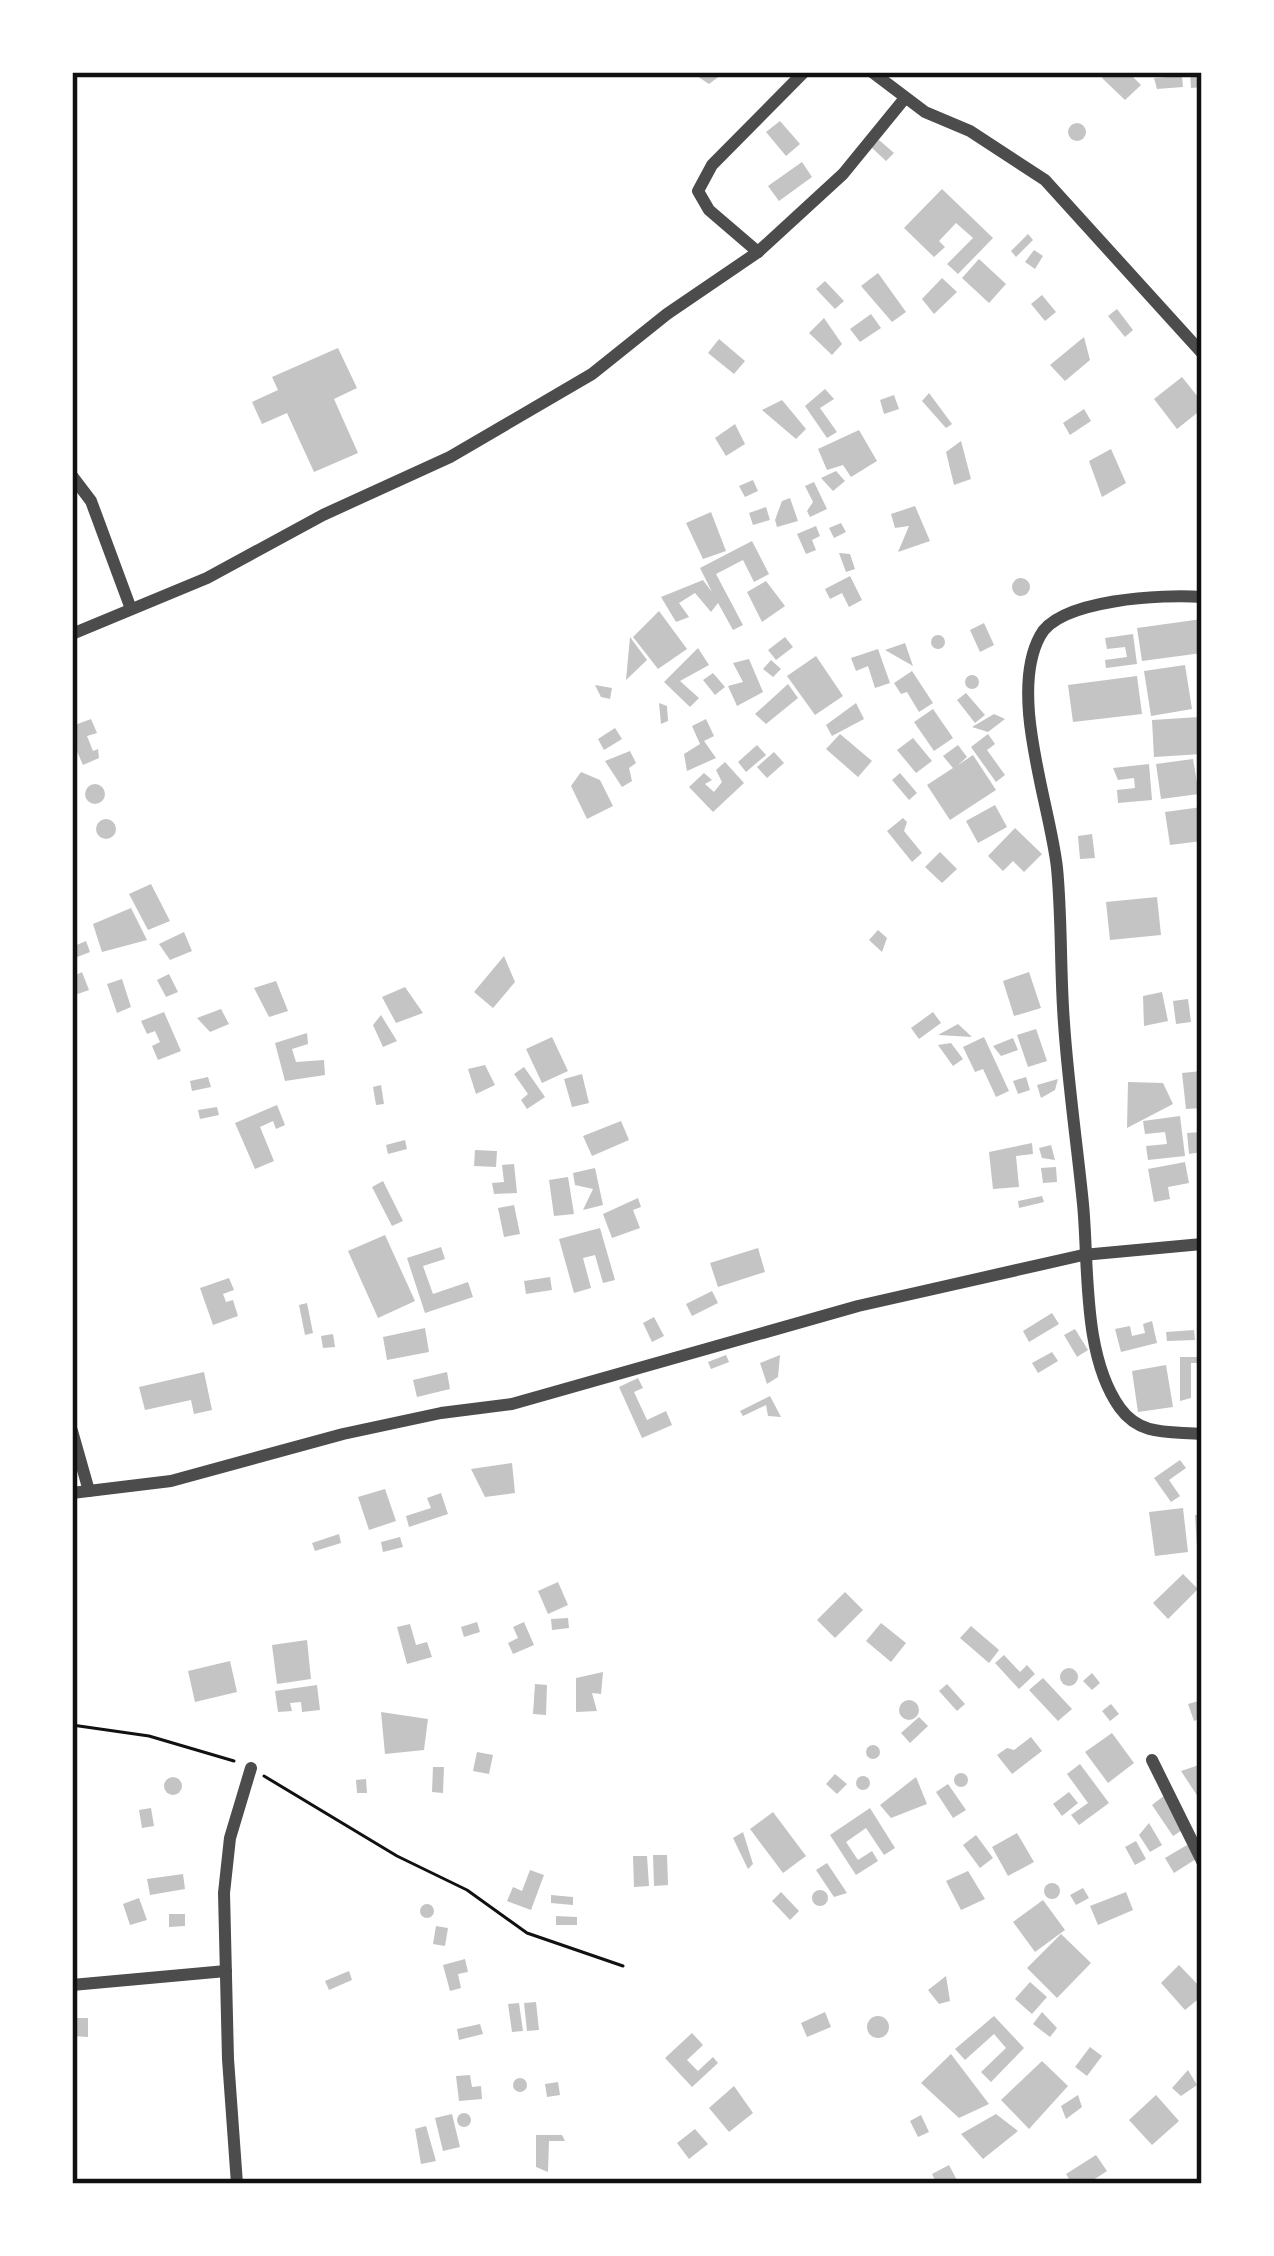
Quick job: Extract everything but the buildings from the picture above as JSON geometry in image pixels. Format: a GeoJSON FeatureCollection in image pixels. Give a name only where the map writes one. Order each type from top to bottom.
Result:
{"type":"FeatureCollection","features":[{"type":"Feature","properties":{"kind":"street"},"geometry":{"type":"LineString","coordinates":[[758,252],[709,210],[698,191],[712,165],[804,72]]}},
{"type":"Feature","properties":{"kind":"street"},"geometry":{"type":"LineString","coordinates":[[872,72],[925,112],[970,131],[1045,180],[1202,353]]}},
{"type":"Feature","properties":{"kind":"street"},"geometry":{"type":"LineString","coordinates":[[72,634],[207,578],[323,514],[450,457],[592,374],[667,314],[758,252],[843,174],[905,98]]}},
{"type":"Feature","properties":{"kind":"street"},"geometry":{"type":"LineString","coordinates":[[72,476],[91,501],[131,609]]}},
{"type":"Feature","properties":{"kind":"street"},"geometry":{"type":"LineString","coordinates":[[1202,597],[1124,600],[1063,615],[1049,622],[1039,637],[1029,667],[1030,737],[1057,872],[1064,1022],[1084,1210],[1083,1255],[1099,1360],[1118,1405],[1131,1420],[1150,1432],[1202,1434]]}},
{"type":"Feature","properties":{"kind":"street"},"geometry":{"type":"LineString","coordinates":[[72,1493],[171,1481],[344,1434],[441,1413],[512,1404],[858,1306],[1083,1255],[1202,1244]]}},
{"type":"Feature","properties":{"kind":"street"},"geometry":{"type":"LineString","coordinates":[[72,1431],[89,1491]]}},
{"type":"Feature","properties":{"kind":"street"},"geometry":{"type":"LineString","coordinates":[[1152,1760],[1202,1861]]}},
{"type":"Feature","properties":{"kind":"street"},"geometry":{"type":"LineString","coordinates":[[238,2184],[224,1893],[230,1838],[251,1768]]}},
{"type":"Feature","properties":{"kind":"street"},"geometry":{"type":"LineString","coordinates":[[72,1985],[226,1971]]}},
{"type":"Feature","properties":{"kind":"path"},"geometry":{"type":"LineString","coordinates":[[72,1725],[149,1736],[251,1768],[398,1856],[467,1890],[527,1933],[623,1966]]}}]}
